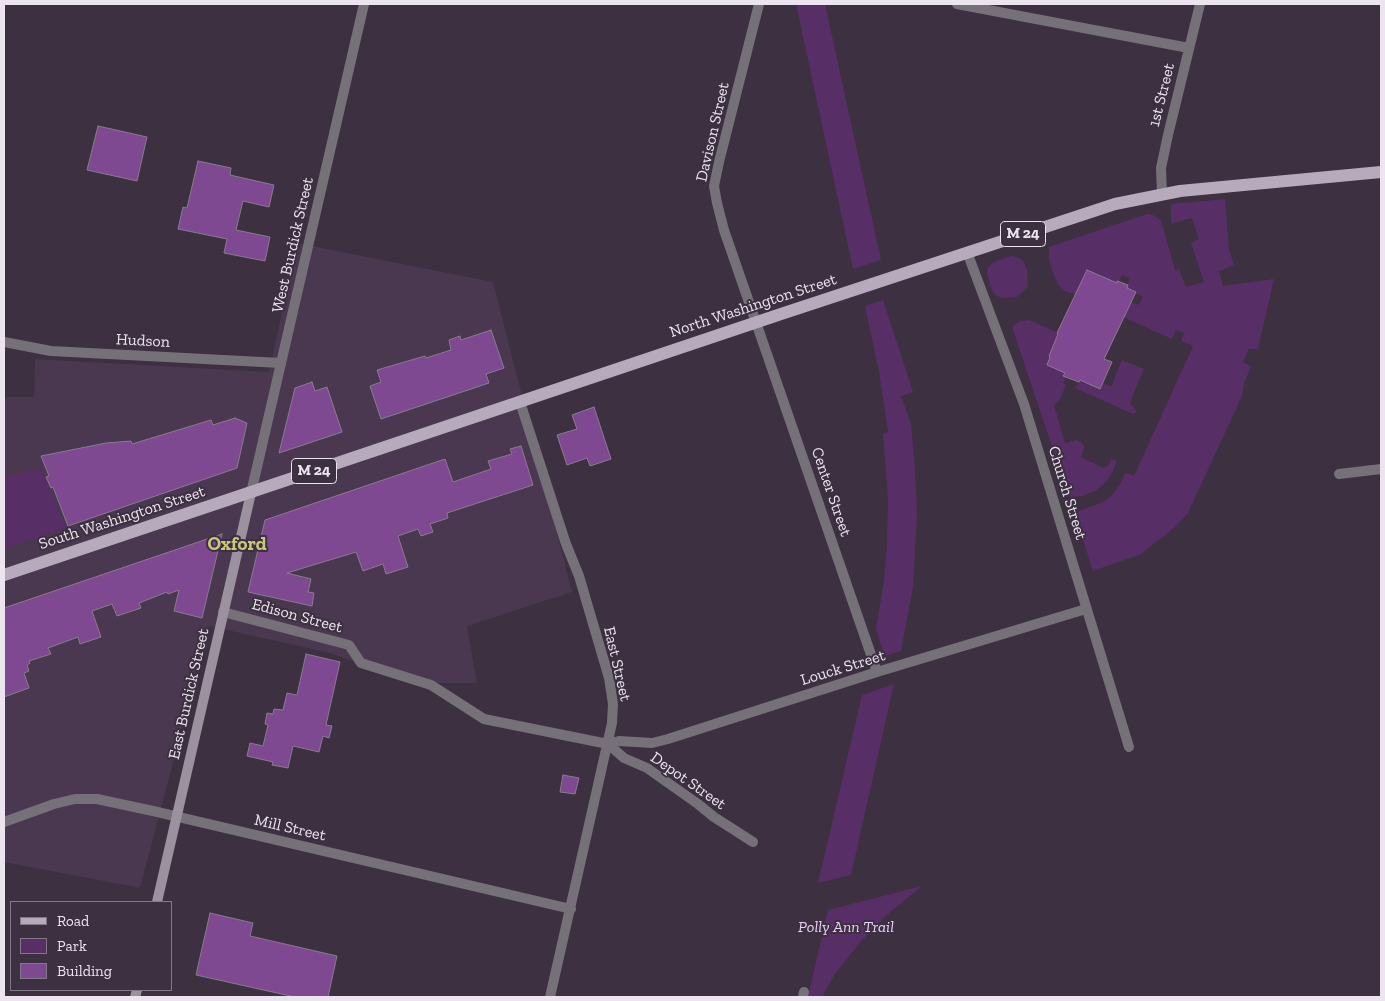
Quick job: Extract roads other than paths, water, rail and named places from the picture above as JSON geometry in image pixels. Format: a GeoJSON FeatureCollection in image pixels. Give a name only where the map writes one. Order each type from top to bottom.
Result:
{"type":"FeatureCollection","features":[{"type":"Feature","properties":{"kind":"main road","name":"North Washington Street"},"geometry":{"type":"LineString","coordinates":[[251,493],[757,322],[1115,204],[1180,191],[1381,172]]}},
{"type":"Feature","properties":{"kind":"main road","name":"South Washington Street"},"geometry":{"type":"LineString","coordinates":[[4,575],[251,493]]}},
{"type":"Feature","properties":{"kind":"main road","name":"East Burdick Street"},"geometry":{"type":"LineString","coordinates":[[156,901],[251,493]]}},
{"type":"Feature","properties":{"kind":"street","name":"West Burdick Street"},"geometry":{"type":"LineString","coordinates":[[251,493],[364,4]]}},
{"type":"Feature","properties":{"kind":"street","name":"Davison Street"},"geometry":{"type":"LineString","coordinates":[[757,322],[724,230],[714,186],[759,4]]}},
{"type":"Feature","properties":{"kind":"street"},"geometry":{"type":"LineString","coordinates":[[958,4],[1189,48]]}},
{"type":"Feature","properties":{"kind":"street","name":"1st Street"},"geometry":{"type":"LineString","coordinates":[[1162,194],[1162,168],[1200,4]]}},
{"type":"Feature","properties":{"kind":"street","name":"Church Street"},"geometry":{"type":"LineString","coordinates":[[967,252],[1024,404],[1129,747]]}},
{"type":"Feature","properties":{"kind":"street","name":"Center Street"},"geometry":{"type":"LineString","coordinates":[[757,322],[878,672]]}},
{"type":"Feature","properties":{"kind":"street","name":"Hudson"},"geometry":{"type":"LineString","coordinates":[[4,342],[51,351],[281,363]]}},
{"type":"Feature","properties":{"kind":"street","name":"East Street"},"geometry":{"type":"LineString","coordinates":[[520,402],[566,544],[579,576],[609,678],[613,704],[608,744],[550,997]]}},
{"type":"Feature","properties":{"kind":"street"},"geometry":{"type":"LineString","coordinates":[[1339,474],[1381,469]]}},
{"type":"Feature","properties":{"kind":"street","name":"Louck Street"},"geometry":{"type":"LineString","coordinates":[[608,744],[619,741],[652,743],[668,739],[878,672],[1086,609]]}},
{"type":"Feature","properties":{"kind":"street","name":"Edison Street"},"geometry":{"type":"LineString","coordinates":[[223,612],[348,645],[361,663],[431,685],[484,719],[608,744]]}},
{"type":"Feature","properties":{"kind":"street","name":"Depot Street"},"geometry":{"type":"LineString","coordinates":[[608,744],[624,758],[647,768],[698,804],[714,818],[753,842]]}},
{"type":"Feature","properties":{"kind":"street","name":"Mill Street"},"geometry":{"type":"LineString","coordinates":[[4,822],[54,804],[75,799],[97,799],[571,909]]}},
{"type":"Feature","properties":{"kind":"district","name":"Oxford"},"geometry":{"type":"Point","coordinates":[237,545]}},
{"type":"Feature","properties":{"kind":"park label","name":"Polly Ann Trail"},"geometry":{"type":"Point","coordinates":[846,927]}}]}
